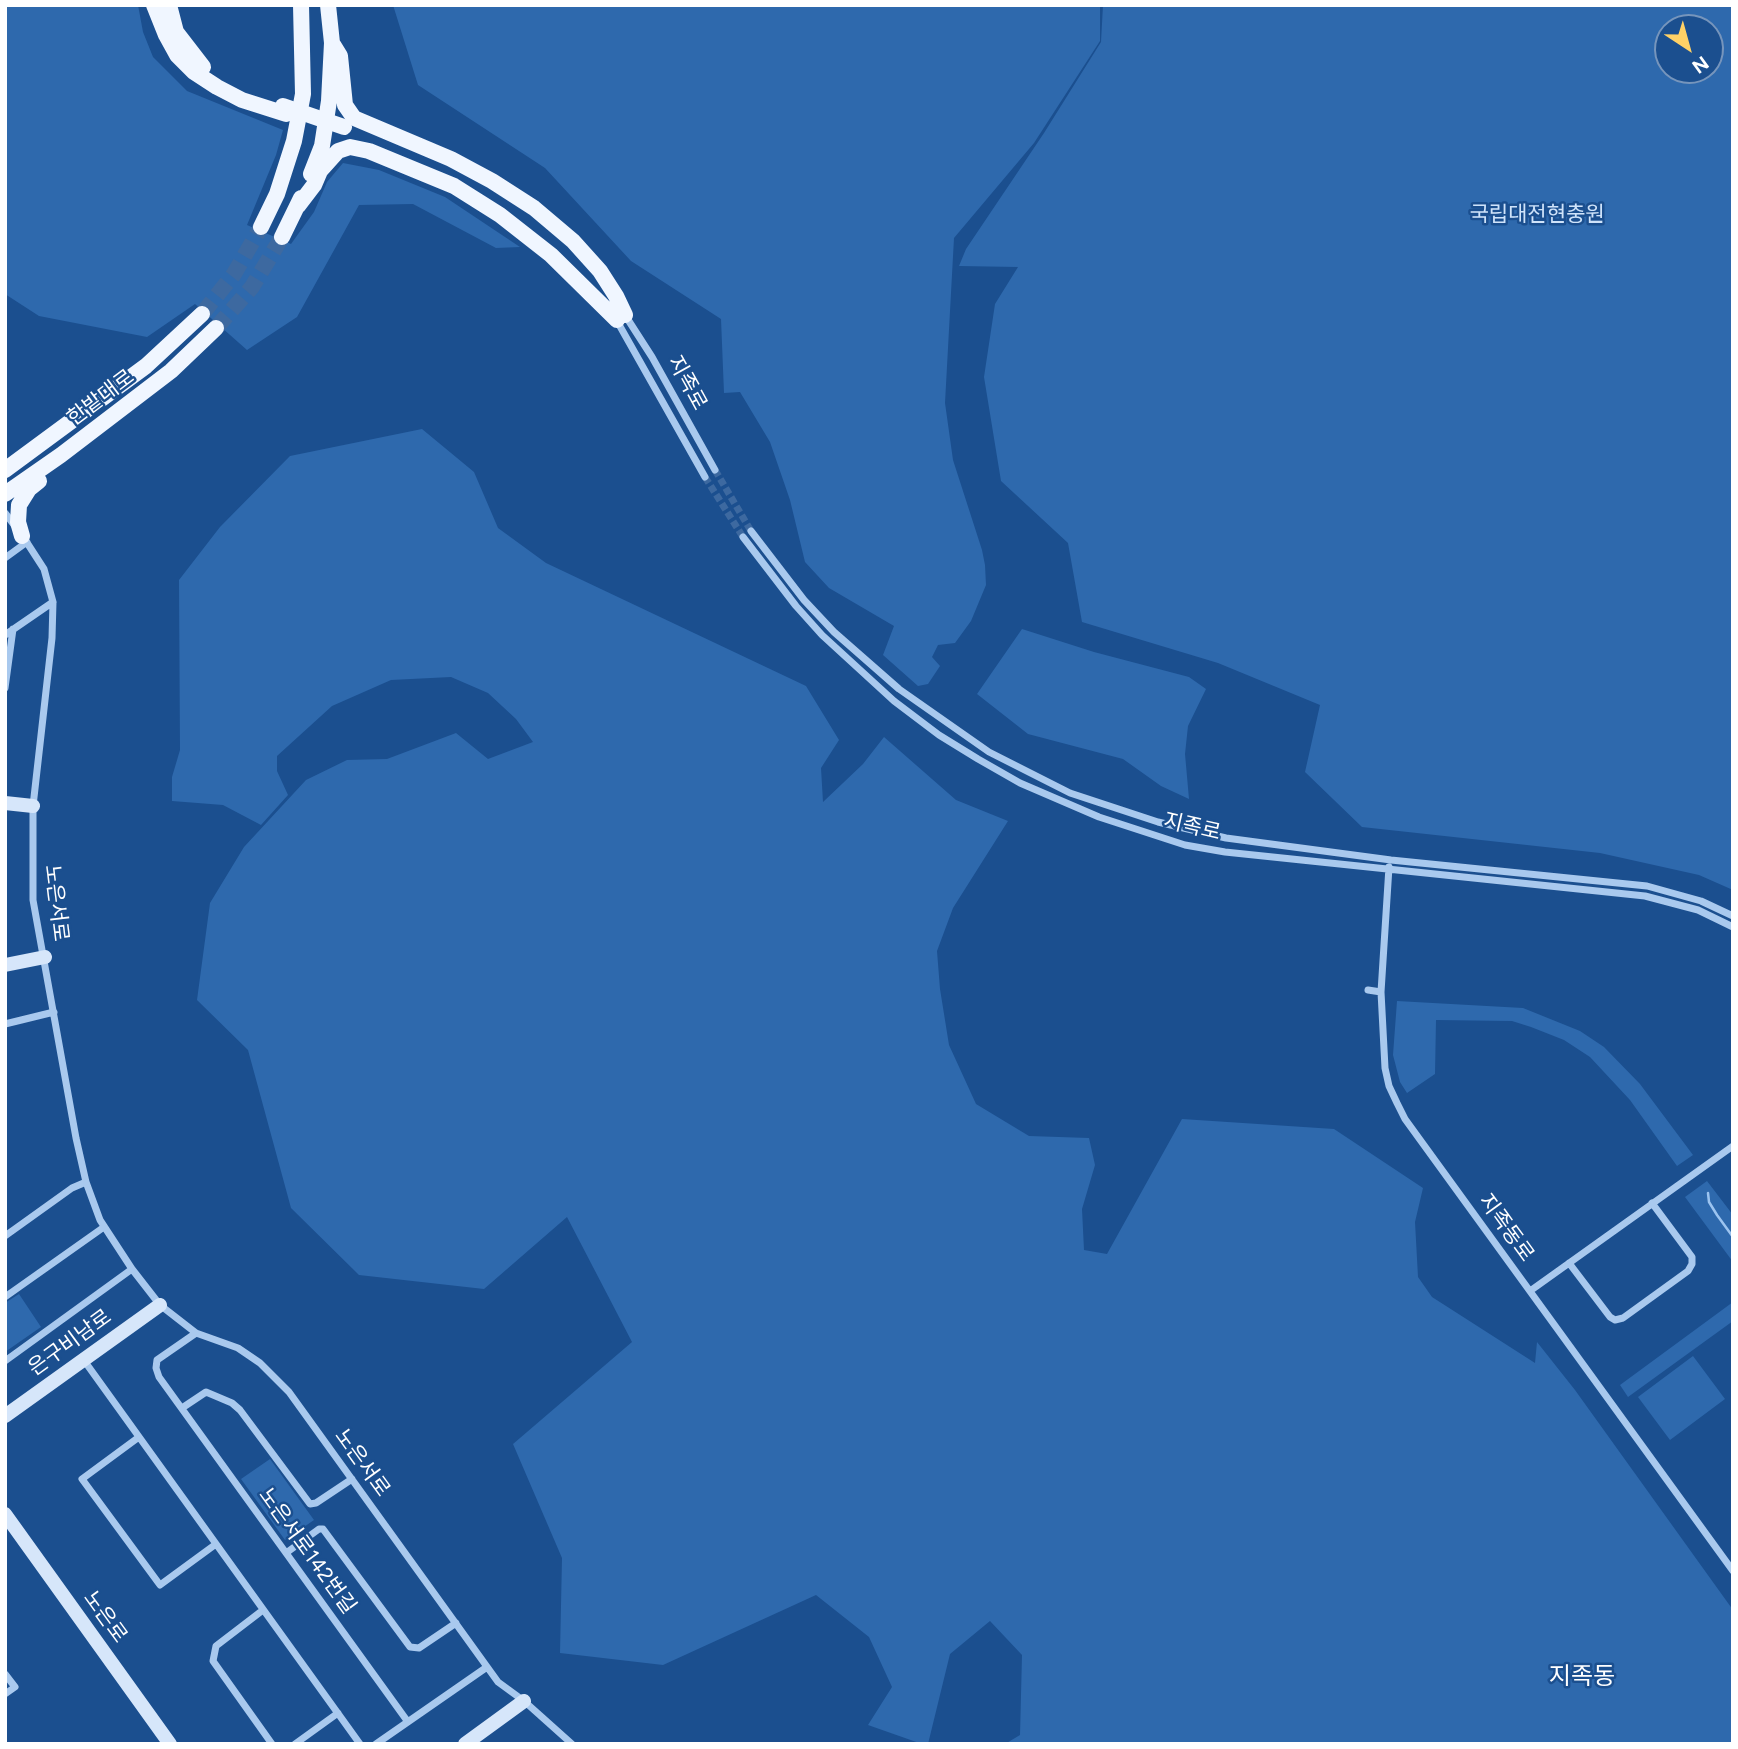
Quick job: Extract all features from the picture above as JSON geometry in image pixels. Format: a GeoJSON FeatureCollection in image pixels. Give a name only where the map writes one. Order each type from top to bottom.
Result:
{"type":"FeatureCollection","features":[{"type":"Feature","properties":{"kind":"main road"},"geometry":{"type":"LineString","coordinates":[[154,5],[177,55],[194,72],[242,100],[285,110]]}},
{"type":"Feature","properties":{"kind":"main road"},"geometry":{"type":"LineString","coordinates":[[169,5],[176,32],[201,66],[244,92],[458,180],[515,216],[558,248],[621,317]]}},
{"type":"Feature","properties":{"kind":"main road"},"geometry":{"type":"LineString","coordinates":[[261,227],[277,194],[294,141],[303,94],[301,5]]}},
{"type":"Feature","properties":{"kind":"main road"},"geometry":{"type":"LineString","coordinates":[[282,237],[298,206],[322,146],[329,101],[332,43],[328,5]]}},
{"type":"Feature","properties":{"kind":"main road"},"geometry":{"type":"LineString","coordinates":[[332,43],[340,55],[345,106],[354,118],[451,159],[534,208],[573,241],[600,271],[616,296],[621,317]]}},
{"type":"Feature","properties":{"kind":"main road"},"geometry":{"type":"LineString","coordinates":[[298,206],[314,185],[320,171],[338,151],[350,147],[369,151],[454,186],[500,215],[621,317]]}},
{"type":"Feature","properties":{"kind":"main road","name":"한밭대로"},"geometry":{"type":"LineString","coordinates":[[5,470],[146,366],[202,314]]}},
{"type":"Feature","properties":{"kind":"main road","name":"한밭대로"},"geometry":{"type":"LineString","coordinates":[[5,494],[171,371],[216,328]]}},
{"type":"Feature","properties":{"kind":"main road"},"geometry":{"type":"LineString","coordinates":[[5,457],[50,438]]}},
{"type":"Feature","properties":{"kind":"main road"},"geometry":{"type":"LineString","coordinates":[[25,539],[18,522],[22,498],[45,477],[61,455]]}},
{"type":"Feature","properties":{"kind":"main road"},"geometry":{"type":"LineString","coordinates":[[5,525],[25,539]]}},
{"type":"Feature","properties":{"kind":"street","name":"지족로"},"geometry":{"type":"LineString","coordinates":[[621,317],[652,357],[715,470]]}},
{"type":"Feature","properties":{"kind":"street","name":"지족로"},"geometry":{"type":"LineString","coordinates":[[621,317],[705,477]]}},
{"type":"Feature","properties":{"kind":"street","name":"노은서로"},"geometry":{"type":"LineString","coordinates":[[5,513],[44,569],[53,603],[52,638],[33,806],[33,900],[86,1182],[104,1227],[160,1305],[196,1333],[239,1348],[260,1363],[289,1392],[498,1682],[524,1701],[572,1744]]}},
{"type":"Feature","properties":{"kind":"street","name":"지족로"},"geometry":{"type":"LineString","coordinates":[[751,531],[804,600],[867,663],[989,752],[1026,772],[1103,805],[1191,831],[1226,838],[1389,860],[1647,886],[1701,901],[1733,916]]}},
{"type":"Feature","properties":{"kind":"street","name":"지족로"},"geometry":{"type":"LineString","coordinates":[[743,537],[796,606],[867,678],[939,735],[1020,783],[1121,826],[1185,845],[1282,859],[1645,896],[1698,910],[1733,927]]}},
{"type":"Feature","properties":{"kind":"street"},"geometry":{"type":"LineString","coordinates":[[5,558],[25,539]]}},
{"type":"Feature","properties":{"kind":"street"},"geometry":{"type":"LineString","coordinates":[[5,635],[53,603]]}},
{"type":"Feature","properties":{"kind":"street"},"geometry":{"type":"LineString","coordinates":[[5,688],[13,629]]}},
{"type":"Feature","properties":{"kind":"street"},"geometry":{"type":"LineString","coordinates":[[5,803],[33,806]]}},
{"type":"Feature","properties":{"kind":"street","name":"지족동로"},"geometry":{"type":"LineString","coordinates":[[1389,860],[1381,992],[1385,1068],[1389,1086],[1405,1119],[1733,1571]]}},
{"type":"Feature","properties":{"kind":"street"},"geometry":{"type":"LineString","coordinates":[[6,961],[45,957]]}},
{"type":"Feature","properties":{"kind":"street"},"geometry":{"type":"LineString","coordinates":[[1368,990],[1381,992]]}},
{"type":"Feature","properties":{"kind":"street"},"geometry":{"type":"LineString","coordinates":[[5,1024],[54,1012]]}},
{"type":"Feature","properties":{"kind":"street"},"geometry":{"type":"LineString","coordinates":[[1530,1291],[1733,1146]]}},
{"type":"Feature","properties":{"kind":"street"},"geometry":{"type":"LineString","coordinates":[[5,1236],[72,1188],[86,1182]]}},
{"type":"Feature","properties":{"kind":"street"},"geometry":{"type":"LineString","coordinates":[[1569,1263],[1610,1317],[1615,1320],[1623,1318],[1688,1270],[1692,1264],[1692,1257],[1652,1203]]}},
{"type":"Feature","properties":{"kind":"street"},"geometry":{"type":"LineString","coordinates":[[5,1297],[104,1227]]}},
{"type":"Feature","properties":{"kind":"street"},"geometry":{"type":"LineString","coordinates":[[5,1361],[132,1269]]}},
{"type":"Feature","properties":{"kind":"street","name":"은구비남로"},"geometry":{"type":"LineString","coordinates":[[7,1410],[160,1305]]}},
{"type":"Feature","properties":{"kind":"street","name":"노은서로142번길"},"geometry":{"type":"LineString","coordinates":[[196,1333],[157,1360],[159,1377],[408,1721]]}},
{"type":"Feature","properties":{"kind":"street"},"geometry":{"type":"LineString","coordinates":[[82,1359],[360,1744]]}},
{"type":"Feature","properties":{"kind":"street"},"geometry":{"type":"LineString","coordinates":[[182,1408],[206,1392],[232,1403],[310,1504],[316,1503],[352,1479]]}},
{"type":"Feature","properties":{"kind":"street"},"geometry":{"type":"LineString","coordinates":[[139,1437],[82,1479],[160,1585],[216,1544]]}},
{"type":"Feature","properties":{"kind":"street","name":"노은로"},"geometry":{"type":"LineString","coordinates":[[5,1514],[170,1744]]}},
{"type":"Feature","properties":{"kind":"street"},"geometry":{"type":"LineString","coordinates":[[286,1553],[319,1529],[327,1532],[410,1647],[419,1648],[456,1623]]}},
{"type":"Feature","properties":{"kind":"street"},"geometry":{"type":"LineString","coordinates":[[263,1610],[216,1646],[213,1661],[272,1744]]}},
{"type":"Feature","properties":{"kind":"street"},"geometry":{"type":"LineString","coordinates":[[376,1744],[487,1667]]}},
{"type":"Feature","properties":{"kind":"street"},"geometry":{"type":"LineString","coordinates":[[5,1674],[15,1687],[5,1694]]}},
{"type":"Feature","properties":{"kind":"street"},"geometry":{"type":"LineString","coordinates":[[465,1744],[524,1701]]}},
{"type":"Feature","properties":{"kind":"street"},"geometry":{"type":"LineString","coordinates":[[295,1744],[338,1713]]}},
{"type":"Feature","properties":{"kind":"green space"},"geometry":{"type":"Polygon","coordinates":[[[5,5],[138,5],[143,32],[153,57],[187,91],[283,130],[276,155],[247,225],[291,244],[314,212],[327,182],[343,163],[379,170],[445,197],[520,247],[496,248],[413,204],[359,205],[297,317],[247,350],[195,304],[147,337],[39,316],[5,294],[5,5]]]}},
{"type":"Feature","properties":{"kind":"green space"},"geometry":{"type":"Polygon","coordinates":[[[393,5],[1100,5],[1100,41],[1034,143],[954,238],[945,403],[953,460],[982,550],[986,585],[971,621],[955,643],[938,645],[932,657],[940,666],[928,684],[918,686],[883,655],[894,626],[829,588],[805,562],[790,500],[770,442],[740,392],[724,393],[721,319],[631,261],[545,168],[418,85],[393,5]]]}},
{"type":"Feature","properties":{"kind":"green space","name":"국립대전현충원"},"geometry":{"type":"Polygon","coordinates":[[[1103,5],[1733,5],[1733,890],[1699,875],[1600,853],[1362,827],[1305,772],[1320,705],[1218,663],[1082,622],[1068,543],[1001,481],[984,377],[995,304],[1018,267],[959,266],[966,249],[1101,42],[1103,5]]]}},
{"type":"Feature","properties":{"kind":"green space"},"geometry":{"type":"Polygon","coordinates":[[[422,429],[474,472],[498,528],[546,563],[806,686],[839,740],[821,768],[823,802],[863,764],[884,737],[956,800],[1008,821],[953,908],[937,951],[949,1045],[976,1104],[1029,1136],[1089,1138],[1095,1165],[1082,1209],[1084,1250],[1107,1254],[1182,1119],[1334,1129],[1423,1188],[1415,1222],[1418,1277],[1432,1297],[1535,1363],[1537,1342],[1575,1390],[1733,1610],[1733,1744],[1005,1744],[1020,1735],[1022,1655],[990,1621],[950,1654],[928,1744],[922,1744],[868,1725],[892,1687],[869,1637],[816,1595],[663,1665],[560,1653],[562,1558],[513,1444],[632,1342],[567,1217],[484,1289],[359,1275],[291,1208],[248,1050],[197,1000],[210,903],[244,847],[306,780],[347,760],[387,759],[456,733],[488,759],[533,742],[516,719],[488,693],[451,677],[391,680],[332,706],[277,756],[277,771],[288,795],[261,825],[223,805],[172,801],[172,777],[180,750],[179,580],[220,527],[290,456],[422,429]]]}},
{"type":"Feature","properties":{"kind":"green space"},"geometry":{"type":"Polygon","coordinates":[[[1022,629],[1094,652],[1189,677],[1206,689],[1188,726],[1185,754],[1189,799],[1161,786],[1123,759],[1028,734],[977,694],[1022,629]]]}},
{"type":"Feature","properties":{"kind":"green space"},"geometry":{"type":"Polygon","coordinates":[[[1397,1001],[1523,1008],[1580,1031],[1604,1047],[1640,1084],[1693,1155],[1677,1166],[1630,1100],[1590,1057],[1564,1040],[1512,1021],[1436,1020],[1435,1074],[1407,1093],[1400,1082],[1393,1055],[1397,1001]]]}},
{"type":"Feature","properties":{"kind":"green space"},"geometry":{"type":"Polygon","coordinates":[[[1707,1181],[1733,1215],[1733,1262],[1685,1197],[1707,1181]]]}},
{"type":"Feature","properties":{"kind":"green space"},"geometry":{"type":"Polygon","coordinates":[[[19,1294],[41,1327],[5,1352],[5,1303],[19,1294]]]}},
{"type":"Feature","properties":{"kind":"green space"},"geometry":{"type":"Polygon","coordinates":[[[1733,1302],[1733,1321],[1628,1397],[1620,1385],[1733,1302]]]}},
{"type":"Feature","properties":{"kind":"green space"},"geometry":{"type":"Polygon","coordinates":[[[1693,1356],[1725,1399],[1670,1440],[1638,1397],[1693,1356]]]}},
{"type":"Feature","properties":{"kind":"green space"},"geometry":{"type":"Polygon","coordinates":[[[270,1459],[314,1520],[285,1540],[241,1479],[270,1459]]]}},
{"type":"Feature","properties":{"kind":"waterway"},"geometry":{"type":"LineString","coordinates":[[1708,1193],[1709,1202],[1733,1237]]}},
{"type":"Feature","properties":{"kind":"tunnel"},"geometry":{"type":"LineString","coordinates":[[202,314],[234,274],[261,227]]}},
{"type":"Feature","properties":{"kind":"tunnel"},"geometry":{"type":"LineString","coordinates":[[216,328],[252,287],[282,237]]}},
{"type":"Feature","properties":{"kind":"tunnel"},"geometry":{"type":"LineString","coordinates":[[715,470],[751,531]]}},
{"type":"Feature","properties":{"kind":"tunnel"},"geometry":{"type":"LineString","coordinates":[[705,477],[743,537]]}},
{"type":"Feature","properties":{"kind":"district","name":"지족동"},"geometry":{"type":"Point","coordinates":[1582,1677]}}]}
